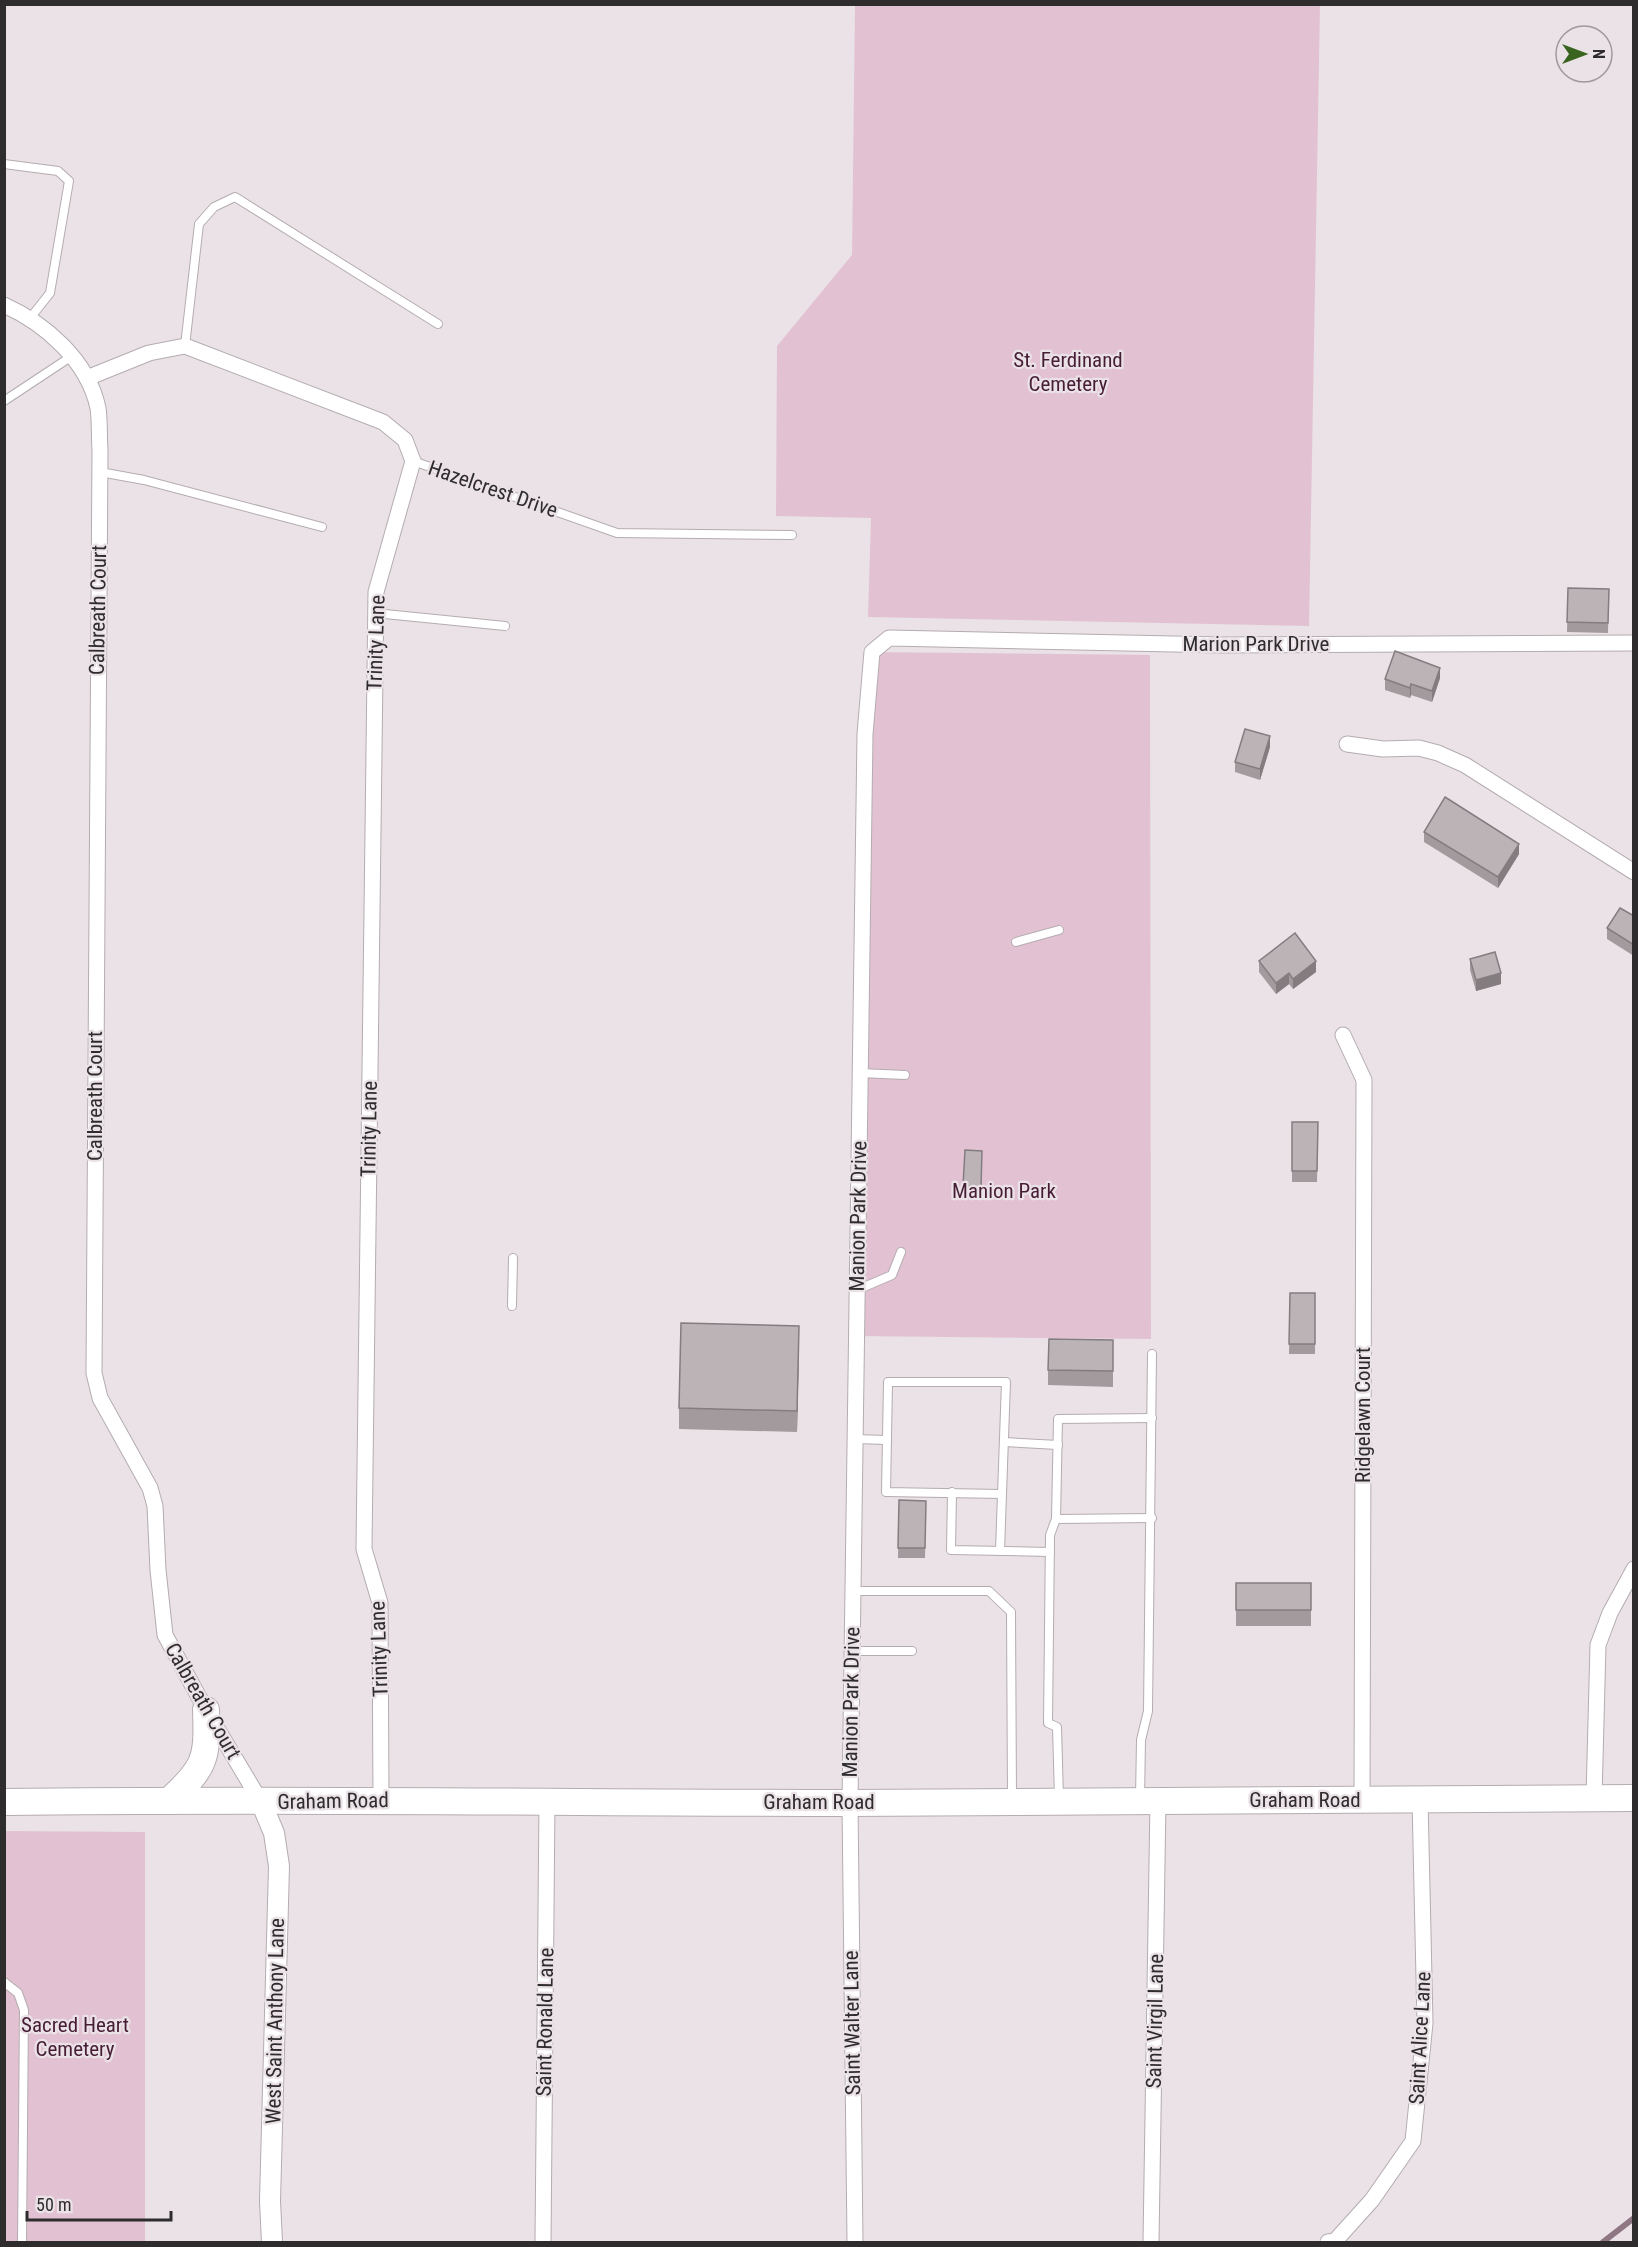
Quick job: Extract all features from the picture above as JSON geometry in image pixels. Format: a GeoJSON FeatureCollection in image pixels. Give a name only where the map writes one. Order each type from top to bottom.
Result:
{"type":"FeatureCollection","features":[{"type":"Feature","properties":{"kind":"main road"},"geometry":{"type":"LineString","coordinates":[[169,1801],[196,1774],[203,1763],[207,1745],[206,1710]]}},
{"type":"Feature","properties":{"kind":"main road","name":"Graham Road"},"geometry":{"type":"LineString","coordinates":[[4,1802],[261,1802],[381,1799],[850,1803],[1634,1798]]}},
{"type":"Feature","properties":{"kind":"street"},"geometry":{"type":"LineString","coordinates":[[4,305],[31,317],[72,356]]}},
{"type":"Feature","properties":{"kind":"street"},"geometry":{"type":"LineString","coordinates":[[87,378],[149,353],[185,346]]}},
{"type":"Feature","properties":{"kind":"street","name":"Hazelcrest Drive"},"geometry":{"type":"LineString","coordinates":[[185,346],[383,422],[405,440],[413,461]]}},
{"type":"Feature","properties":{"kind":"street","name":"Calbreath Court"},"geometry":{"type":"LineString","coordinates":[[72,356],[87,378],[98,408],[100,472],[94,1373],[100,1398],[150,1488],[155,1506],[158,1570],[165,1635],[206,1710],[261,1802]]}},
{"type":"Feature","properties":{"kind":"street","name":"Trinity Lane"},"geometry":{"type":"LineString","coordinates":[[381,1799],[380,1603],[364,1549],[375,613],[376,592],[413,461]]}},
{"type":"Feature","properties":{"kind":"street","name":"Marion Park Drive"},"geometry":{"type":"LineString","coordinates":[[889,638],[1222,645],[1628,643]]}},
{"type":"Feature","properties":{"kind":"street","name":"Manion Park Drive"},"geometry":{"type":"LineString","coordinates":[[850,1803],[865,734],[872,652],[889,638]]}},
{"type":"Feature","properties":{"kind":"street"},"geometry":{"type":"LineString","coordinates":[[1347,744],[1383,749],[1419,748],[1456,761],[1634,872]]}},
{"type":"Feature","properties":{"kind":"street","name":"Ridgelawn Court"},"geometry":{"type":"LineString","coordinates":[[1343,1035],[1364,1080],[1362,1800]]}},
{"type":"Feature","properties":{"kind":"street"},"geometry":{"type":"LineString","coordinates":[[1594,1798],[1598,1645],[1610,1613],[1634,1569]]}},
{"type":"Feature","properties":{"kind":"street","name":"Saint Alice Lane"},"geometry":{"type":"LineString","coordinates":[[1328,2242],[1335,2241],[1372,2200],[1413,2141],[1425,2023],[1419,1799]]}},
{"type":"Feature","properties":{"kind":"street","name":"Saint Virgil Lane"},"geometry":{"type":"LineString","coordinates":[[1149,1800],[1151,2242]]}},
{"type":"Feature","properties":{"kind":"street","name":"Saint Ronald Lane"},"geometry":{"type":"LineString","coordinates":[[543,2242],[547,1801]]}},
{"type":"Feature","properties":{"kind":"street","name":"West Saint Anthony Lane"},"geometry":{"type":"LineString","coordinates":[[261,1802],[274,1833],[279,1866],[270,2202],[272,2242]]}},
{"type":"Feature","properties":{"kind":"street","name":"Saint Walter Lane"},"geometry":{"type":"LineString","coordinates":[[850,1803],[855,2242]]}},
{"type":"Feature","properties":{"kind":"lane"},"geometry":{"type":"LineString","coordinates":[[4,164],[58,171],[69,182],[50,293],[31,317]]}},
{"type":"Feature","properties":{"kind":"lane"},"geometry":{"type":"LineString","coordinates":[[185,346],[199,224],[214,207],[235,197],[438,324]]}},
{"type":"Feature","properties":{"kind":"lane"},"geometry":{"type":"LineString","coordinates":[[4,401],[72,356]]}},
{"type":"Feature","properties":{"kind":"lane","name":"Hazelcrest Drive"},"geometry":{"type":"LineString","coordinates":[[413,461],[617,533],[792,535]]}},
{"type":"Feature","properties":{"kind":"lane"},"geometry":{"type":"LineString","coordinates":[[100,472],[144,480],[322,527]]}},
{"type":"Feature","properties":{"kind":"lane"},"geometry":{"type":"LineString","coordinates":[[375,613],[505,626]]}},
{"type":"Feature","properties":{"kind":"lane"},"geometry":{"type":"LineString","coordinates":[[1016,942],[1059,930]]}},
{"type":"Feature","properties":{"kind":"lane"},"geometry":{"type":"LineString","coordinates":[[860,1073],[905,1075]]}},
{"type":"Feature","properties":{"kind":"lane"},"geometry":{"type":"LineString","coordinates":[[857,1290],[892,1275],[901,1252]]}},
{"type":"Feature","properties":{"kind":"lane"},"geometry":{"type":"LineString","coordinates":[[512,1306],[513,1258]]}},
{"type":"Feature","properties":{"kind":"lane"},"geometry":{"type":"LineString","coordinates":[[1149,1800],[1141,1740],[1148,1711],[1152,1518],[1152,1354]]}},
{"type":"Feature","properties":{"kind":"lane"},"geometry":{"type":"LineString","coordinates":[[1000,1551],[1006,1382],[888,1382],[886,1492],[1002,1494]]}},
{"type":"Feature","properties":{"kind":"lane"},"geometry":{"type":"LineString","coordinates":[[1060,1801],[1057,1727],[1048,1723],[1050,1535],[1056,1519],[1058,1419],[1152,1418]]}},
{"type":"Feature","properties":{"kind":"lane"},"geometry":{"type":"LineString","coordinates":[[855,1439],[887,1440]]}},
{"type":"Feature","properties":{"kind":"lane"},"geometry":{"type":"LineString","coordinates":[[1004,1442],[1058,1445]]}},
{"type":"Feature","properties":{"kind":"lane"},"geometry":{"type":"LineString","coordinates":[[952,1492],[951,1550],[1050,1552]]}},
{"type":"Feature","properties":{"kind":"lane"},"geometry":{"type":"LineString","coordinates":[[1056,1519],[1152,1518]]}},
{"type":"Feature","properties":{"kind":"lane"},"geometry":{"type":"LineString","coordinates":[[852,1591],[989,1591],[1011,1612],[1012,1801]]}},
{"type":"Feature","properties":{"kind":"lane"},"geometry":{"type":"LineString","coordinates":[[852,1651],[912,1651]]}},
{"type":"Feature","properties":{"kind":"lane"},"geometry":{"type":"LineString","coordinates":[[4,1982],[18,1993],[24,2010],[22,2242]]}},
{"type":"Feature","properties":{"kind":"green space","name":"St. Ferdinand Cemetery"},"geometry":{"type":"Polygon","coordinates":[[[855,5],[1320,5],[1309,626],[868,617],[871,518],[776,516],[777,346],[852,255],[855,5]]]}},
{"type":"Feature","properties":{"kind":"green space","name":"Manion Park"},"geometry":{"type":"Polygon","coordinates":[[[864,652],[1150,655],[1151,1339],[856,1336],[864,652]]]}},
{"type":"Feature","properties":{"kind":"green space","name":"Sacred Heart Cemetery"},"geometry":{"type":"Polygon","coordinates":[[[5,1831],[145,1832],[145,2242],[5,2242],[5,1831]]]}},
{"type":"Feature","properties":{"kind":"building"},"geometry":{"type":"Polygon","coordinates":[[[1568,588],[1609,589],[1608,623],[1567,622],[1568,588]]]}},
{"type":"Feature","properties":{"kind":"building"},"geometry":{"type":"Polygon","coordinates":[[[1395,651],[1440,668],[1432,691],[1411,684],[1410,688],[1385,679],[1395,651]]]}},
{"type":"Feature","properties":{"kind":"building"},"geometry":{"type":"Polygon","coordinates":[[[1245,729],[1270,736],[1260,769],[1235,762],[1245,729]]]}},
{"type":"Feature","properties":{"kind":"building"},"geometry":{"type":"Polygon","coordinates":[[[1445,797],[1519,844],[1498,877],[1424,832],[1445,797]]]}},
{"type":"Feature","properties":{"kind":"building"},"geometry":{"type":"Polygon","coordinates":[[[1620,908],[1634,916],[1634,945],[1607,928],[1620,908]]]}},
{"type":"Feature","properties":{"kind":"building"},"geometry":{"type":"Polygon","coordinates":[[[1295,933],[1316,961],[1293,979],[1289,973],[1276,983],[1259,961],[1295,933]]]}},
{"type":"Feature","properties":{"kind":"building"},"geometry":{"type":"Polygon","coordinates":[[[1495,952],[1501,973],[1476,980],[1470,959],[1495,952]]]}},
{"type":"Feature","properties":{"kind":"building"},"geometry":{"type":"Polygon","coordinates":[[[1292,1122],[1318,1122],[1317,1171],[1292,1171],[1292,1122]]]}},
{"type":"Feature","properties":{"kind":"building"},"geometry":{"type":"Polygon","coordinates":[[[965,1150],[982,1151],[981,1187],[963,1186],[965,1150]]]}},
{"type":"Feature","properties":{"kind":"building"},"geometry":{"type":"Polygon","coordinates":[[[1290,1293],[1315,1293],[1315,1344],[1289,1344],[1290,1293]]]}},
{"type":"Feature","properties":{"kind":"building"},"geometry":{"type":"Polygon","coordinates":[[[681,1323],[799,1326],[797,1411],[679,1408],[681,1323]]]}},
{"type":"Feature","properties":{"kind":"building"},"geometry":{"type":"Polygon","coordinates":[[[1049,1339],[1113,1340],[1113,1371],[1048,1370],[1049,1339]]]}},
{"type":"Feature","properties":{"kind":"building"},"geometry":{"type":"Polygon","coordinates":[[[899,1500],[926,1501],[925,1548],[898,1548],[899,1500]]]}},
{"type":"Feature","properties":{"kind":"building"},"geometry":{"type":"Polygon","coordinates":[[[1236,1583],[1311,1583],[1311,1610],[1236,1610],[1236,1583]]]}},
{"type":"Feature","properties":{"kind":"waterway"},"geometry":{"type":"LineString","coordinates":[[1603,2242],[1634,2218]]}}]}
